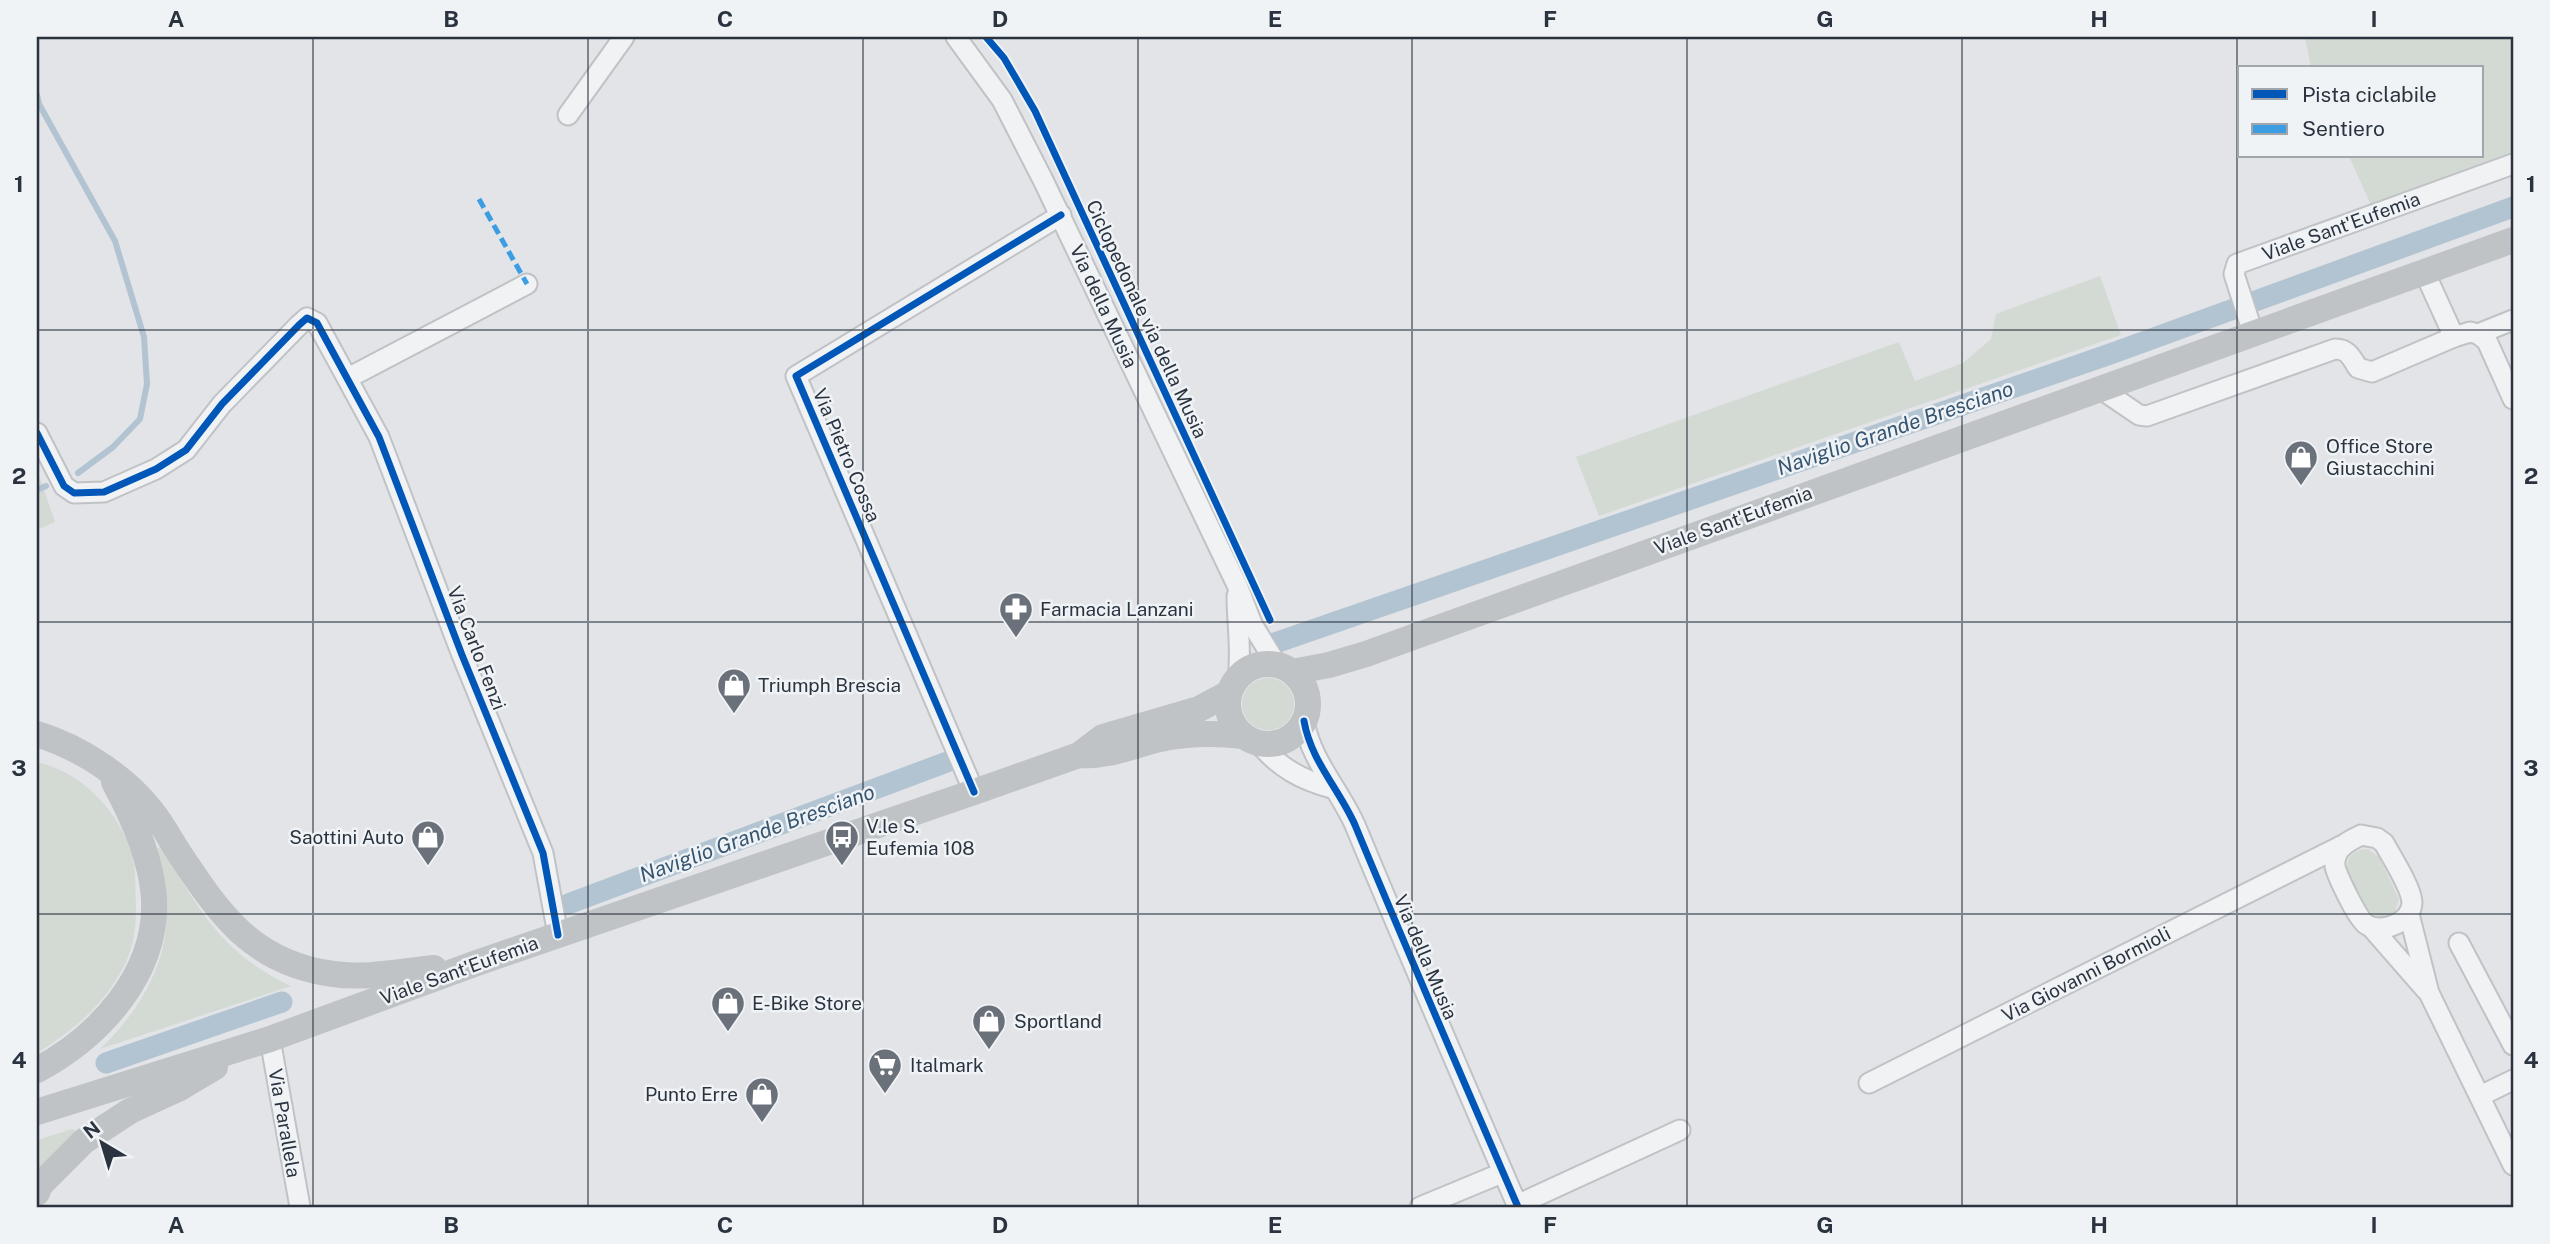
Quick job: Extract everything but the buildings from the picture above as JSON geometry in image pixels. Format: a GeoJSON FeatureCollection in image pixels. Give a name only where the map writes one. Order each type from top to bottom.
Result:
{"type":"FeatureCollection","features":[{"type":"Feature","properties":{"kind":"main road","name":"Viale Sant'Eufemia"},"geometry":{"type":"LineString","coordinates":[[37,1112],[261,1042],[474,964],[1079,755],[1103,737],[1199,709],[1233,685],[1252,667],[1260,664],[1284,668],[1329,665],[1366,654],[1859,474],[2101,389],[2250,323],[2424,271],[2513,240]]}},
{"type":"Feature","properties":{"kind":"main road","name":"Viale Sant'Eufemia"},"geometry":{"type":"LineString","coordinates":[[1079,755],[1110,754],[1159,739],[1182,736],[1217,734],[1269,744],[1290,737],[1325,686],[1366,654]]}},
{"type":"Feature","properties":{"kind":"main road"},"geometry":{"type":"LineString","coordinates":[[1284,668],[1304,686],[1306,713]]}},
{"type":"Feature","properties":{"kind":"main road"},"geometry":{"type":"LineString","coordinates":[[1233,685],[1229,712],[1232,721],[1251,739]]}},
{"type":"Feature","properties":{"kind":"main road"},"geometry":{"type":"LineString","coordinates":[[37,734],[79,751],[133,791],[151,810],[209,899],[228,922],[251,942],[277,957],[334,975],[365,976],[474,964]]}},
{"type":"Feature","properties":{"kind":"main road"},"geometry":{"type":"LineString","coordinates":[[37,1070],[76,1046],[117,1004],[134,981],[145,955],[152,927],[154,899],[149,871],[126,803],[109,771]]}},
{"type":"Feature","properties":{"kind":"main road"},"geometry":{"type":"LineString","coordinates":[[37,1193],[40,1185],[83,1141],[130,1111],[178,1089],[261,1042]]}},
{"type":"Feature","properties":{"kind":"street"},"geometry":{"type":"LineString","coordinates":[[568,115],[624,37]]}},
{"type":"Feature","properties":{"kind":"street","name":"Via della Musia"},"geometry":{"type":"LineString","coordinates":[[956,37],[1002,100],[1061,215],[1237,585],[1252,624],[1284,668]]}},
{"type":"Feature","properties":{"kind":"street","name":"Viale Sant'Eufemia"},"geometry":{"type":"LineString","coordinates":[[2250,323],[2235,269],[2242,261],[2513,164]]}},
{"type":"Feature","properties":{"kind":"street","name":"Via Pietro Cossa"},"geometry":{"type":"LineString","coordinates":[[974,792],[796,376],[1061,215]]}},
{"type":"Feature","properties":{"kind":"street"},"geometry":{"type":"LineString","coordinates":[[2424,271],[2454,337]]}},
{"type":"Feature","properties":{"kind":"street"},"geometry":{"type":"LineString","coordinates":[[348,378],[527,284]]}},
{"type":"Feature","properties":{"kind":"street","name":"Via Carlo Fenzi"},"geometry":{"type":"LineString","coordinates":[[37,433],[64,486],[74,493],[104,492],[156,469],[187,450],[222,404],[307,318],[317,323],[379,437],[462,654],[544,853],[558,935]]}},
{"type":"Feature","properties":{"kind":"street"},"geometry":{"type":"LineString","coordinates":[[2478,334],[2513,320]]}},
{"type":"Feature","properties":{"kind":"street"},"geometry":{"type":"LineString","coordinates":[[2101,389],[2139,415],[2147,416],[2335,349],[2349,353],[2358,368],[2372,372],[2470,332],[2478,334],[2490,345],[2509,378],[2513,399]]}},
{"type":"Feature","properties":{"kind":"street","name":"Via della Musia"},"geometry":{"type":"LineString","coordinates":[[1233,685],[1240,652],[1237,585]]}},
{"type":"Feature","properties":{"kind":"street","name":"Via della Musia"},"geometry":{"type":"LineString","coordinates":[[1306,713],[1310,744],[1353,822],[1410,961],[1517,1206],[1680,1130]]}},
{"type":"Feature","properties":{"kind":"street"},"geometry":{"type":"LineString","coordinates":[[1251,739],[1291,773],[1308,782],[1332,788]]}},
{"type":"Feature","properties":{"kind":"street","name":"Via Giovanni Bormioli"},"geometry":{"type":"LineString","coordinates":[[1869,1083],[2361,835],[2377,838],[2384,843],[2410,893],[2412,903],[2409,914],[2429,993],[2513,1166]]}},
{"type":"Feature","properties":{"kind":"street"},"geometry":{"type":"LineString","coordinates":[[2334,867],[2341,846]]}},
{"type":"Feature","properties":{"kind":"street","name":"Via Giovanni Bormioli"},"geometry":{"type":"LineString","coordinates":[[2304,866],[2317,863],[2334,867],[2362,922],[2371,928],[2429,993]]}},
{"type":"Feature","properties":{"kind":"street"},"geometry":{"type":"LineString","coordinates":[[2371,928],[2384,929],[2399,923],[2409,914]]}},
{"type":"Feature","properties":{"kind":"street"},"geometry":{"type":"LineString","coordinates":[[2459,943],[2513,1045]]}},
{"type":"Feature","properties":{"kind":"street","name":"Via Parallela"},"geometry":{"type":"LineString","coordinates":[[261,1042],[300,1207]]}},
{"type":"Feature","properties":{"kind":"street"},"geometry":{"type":"LineString","coordinates":[[2480,1096],[2513,1080]]}},
{"type":"Feature","properties":{"kind":"street"},"geometry":{"type":"LineString","coordinates":[[1420,1207],[1502,1173]]}},
{"type":"Feature","properties":{"kind":"shaded area"},"geometry":{"type":"Polygon","coordinates":[[[2305,37],[2513,37],[2513,155],[2371,205],[2350,158],[2484,158],[2484,66],[2311,66],[2305,37]]]}},
{"type":"Feature","properties":{"kind":"shaded area"},"geometry":{"type":"Polygon","coordinates":[[[2100,276],[2121,335],[1599,516],[1576,457],[1899,342],[1915,381],[1963,363],[1991,339],[1996,314],[2100,276]]]}},
{"type":"Feature","properties":{"kind":"shaded area"},"geometry":{"type":"Polygon","coordinates":[[[40,478],[55,522],[37,530],[37,479],[40,478]]]}},
{"type":"Feature","properties":{"kind":"shaded area"},"geometry":{"type":"Polygon","coordinates":[[[1268,678],[1287,685],[1294,704],[1287,723],[1268,730],[1249,723],[1242,704],[1249,685],[1268,678]]]}},
{"type":"Feature","properties":{"kind":"shaded area"},"geometry":{"type":"Polygon","coordinates":[[[37,762],[55,768],[86,786],[112,814],[129,846],[134,864],[136,902],[133,941],[125,964],[108,992],[64,1035],[37,1053],[37,762]]]}},
{"type":"Feature","properties":{"kind":"shaded area"},"geometry":{"type":"Polygon","coordinates":[[[161,846],[214,928],[246,959],[291,986],[100,1049],[135,1009],[159,961],[166,926],[156,849],[161,846]]]}},
{"type":"Feature","properties":{"kind":"shaded area"},"geometry":{"type":"Polygon","coordinates":[[[2368,849],[2379,857],[2399,899],[2395,912],[2386,917],[2370,912],[2364,905],[2347,868],[2353,854],[2368,849]]]}},
{"type":"Feature","properties":{"kind":"shaded area"},"geometry":{"type":"Polygon","coordinates":[[[72,1129],[78,1132],[37,1178],[37,1140],[72,1129]]]}},
{"type":"Feature","properties":{"kind":"waterway"},"geometry":{"type":"LineString","coordinates":[[37,95],[39,104],[115,241],[144,337],[147,384],[140,419],[113,447],[78,473]]}},
{"type":"Feature","properties":{"kind":"waterway","name":"Naviglio Grande Bresciano"},"geometry":{"type":"LineString","coordinates":[[1275,643],[2113,353],[2513,207]]}},
{"type":"Feature","properties":{"kind":"waterway"},"geometry":{"type":"LineString","coordinates":[[37,490],[46,486]]}},
{"type":"Feature","properties":{"kind":"waterway","name":"Naviglio Grande Bresciano"},"geometry":{"type":"LineString","coordinates":[[568,904],[947,762]]}},
{"type":"Feature","properties":{"kind":"waterway","name":"Naviglio Grande Bresciano"},"geometry":{"type":"LineString","coordinates":[[106,1063],[282,1002]]}},
{"type":"Feature","properties":{"kind":"marked path"},"geometry":{"type":"LineString","coordinates":[[479,199],[527,284]]}},
{"type":"Feature","properties":{"kind":"cycle path","name":"Ciclopedonale via della Musia"},"geometry":{"type":"LineString","coordinates":[[986,37],[1004,58],[1035,111],[1270,620]]}},
{"type":"Feature","properties":{"kind":"cycle path"},"geometry":{"type":"LineString","coordinates":[[974,792],[796,376],[1061,215]]}},
{"type":"Feature","properties":{"kind":"cycle path"},"geometry":{"type":"LineString","coordinates":[[37,433],[64,486],[74,493],[104,492],[156,469],[186,450],[222,404],[299,325],[307,318],[317,323],[379,437],[462,655],[543,853],[558,935]]}},
{"type":"Feature","properties":{"kind":"cycle path"},"geometry":{"type":"LineString","coordinates":[[1304,721],[1319,762],[1355,825],[1518,1207]]}},
{"type":"Feature","properties":{"kind":"place","name":"Office Store Giustacchini"},"geometry":{"type":"Point","coordinates":[2301,487]}},
{"type":"Feature","properties":{"kind":"place","name":"Farmacia Lanzani"},"geometry":{"type":"Point","coordinates":[1016,639]}},
{"type":"Feature","properties":{"kind":"place","name":"Triumph Brescia"},"geometry":{"type":"Point","coordinates":[734,715]}},
{"type":"Feature","properties":{"kind":"place","name":"Saottini Auto"},"geometry":{"type":"Point","coordinates":[428,867]}},
{"type":"Feature","properties":{"kind":"place","name":"V.le S. Eufemia 108"},"geometry":{"type":"Point","coordinates":[842,867]}},
{"type":"Feature","properties":{"kind":"place","name":"E-Bike Store"},"geometry":{"type":"Point","coordinates":[728,1033]}},
{"type":"Feature","properties":{"kind":"place","name":"Sportland"},"geometry":{"type":"Point","coordinates":[989,1051]}},
{"type":"Feature","properties":{"kind":"place","name":"Italmark"},"geometry":{"type":"Point","coordinates":[885,1095]}},
{"type":"Feature","properties":{"kind":"place","name":"Punto Erre"},"geometry":{"type":"Point","coordinates":[762,1124]}}]}
